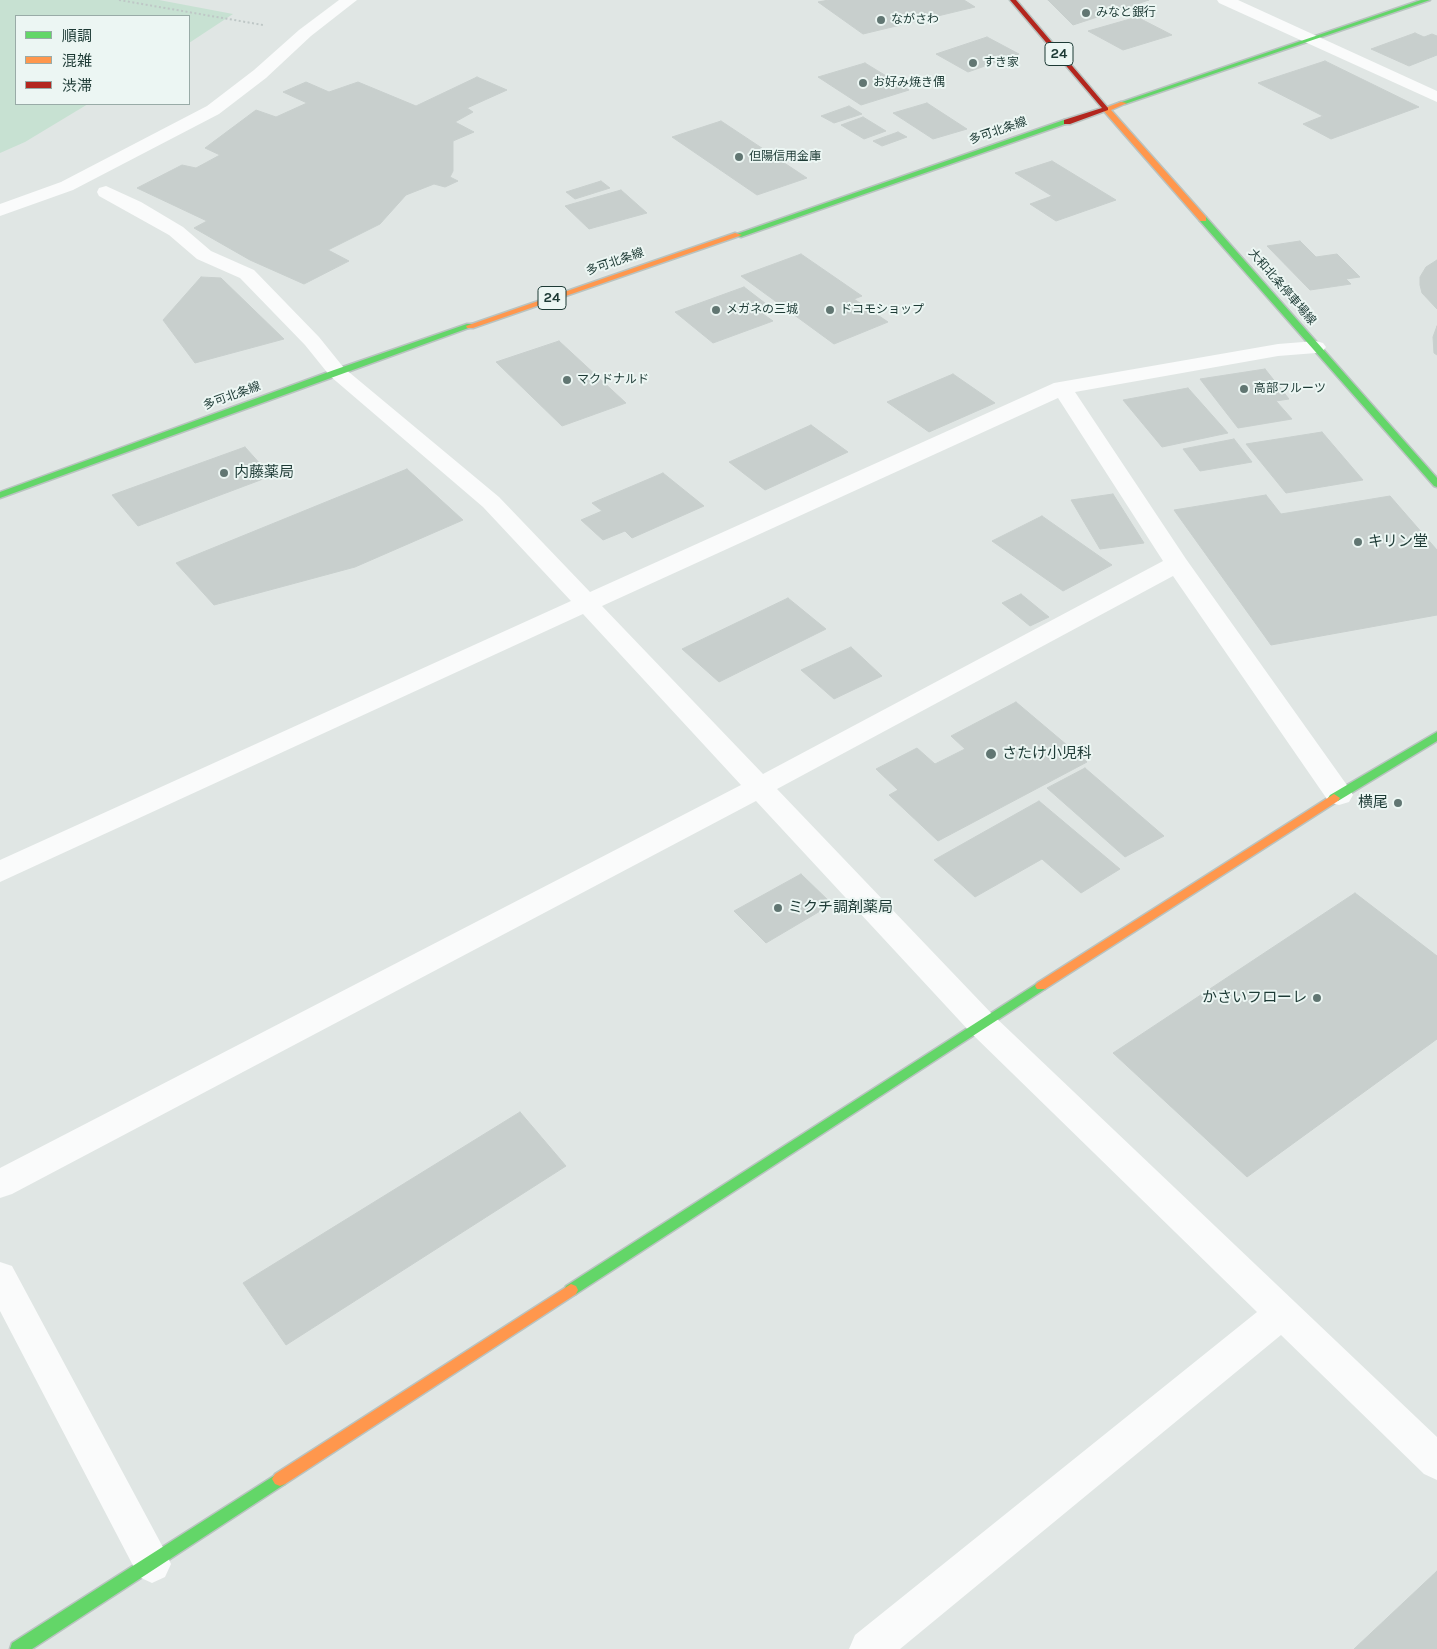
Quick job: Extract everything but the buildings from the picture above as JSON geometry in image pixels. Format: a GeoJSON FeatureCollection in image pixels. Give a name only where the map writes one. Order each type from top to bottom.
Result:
{"type":"FeatureCollection","features":[{"type":"Feature","properties":{"kind":"main road","name":"24"},"geometry":{"type":"LineString","coordinates":[[1013,0],[1106,109]]}},
{"type":"Feature","properties":{"kind":"main road","name":"多可北条線"},"geometry":{"type":"LineString","coordinates":[[0,495],[337,372],[1427,0]]}},
{"type":"Feature","properties":{"kind":"main road","name":"大和北条停車場線"},"geometry":{"type":"LineString","coordinates":[[1106,109],[1437,484]]}},
{"type":"Feature","properties":{"kind":"main road"},"geometry":{"type":"LineString","coordinates":[[18,1649],[152,1564],[982,1024],[1339,795],[1437,736]]}},
{"type":"Feature","properties":{"kind":"street"},"geometry":{"type":"LineString","coordinates":[[0,210],[67,186],[213,110],[260,74],[305,33],[349,0]]}},
{"type":"Feature","properties":{"kind":"street"},"geometry":{"type":"LineString","coordinates":[[1225,0],[1437,97]]}},
{"type":"Feature","properties":{"kind":"street"},"geometry":{"type":"LineString","coordinates":[[106,192],[176,231],[204,255],[246,274],[312,341],[337,372],[491,502],[982,1024],[1437,1462]]}},
{"type":"Feature","properties":{"kind":"street"},"geometry":{"type":"LineString","coordinates":[[0,872],[1062,388],[1241,356],[1316,347]]}},
{"type":"Feature","properties":{"kind":"street"},"geometry":{"type":"LineString","coordinates":[[1062,388],[1177,564],[1339,795]]}},
{"type":"Feature","properties":{"kind":"street"},"geometry":{"type":"LineString","coordinates":[[0,1184],[758,788],[1177,564]]}},
{"type":"Feature","properties":{"kind":"street"},"geometry":{"type":"LineString","coordinates":[[0,1277],[152,1564]]}},
{"type":"Feature","properties":{"kind":"street"},"geometry":{"type":"LineString","coordinates":[[868,1649],[1282,1313]]}},
{"type":"Feature","properties":{"kind":"path"},"geometry":{"type":"LineString","coordinates":[[119,0],[305,33]]}},
{"type":"Feature","properties":{"kind":"green space"},"geometry":{"type":"Polygon","coordinates":[[[0,0],[159,0],[233,14],[190,42],[190,15],[15,15],[15,105],[86,105],[25,142],[0,153],[0,0]]]}},
{"type":"Feature","properties":{"kind":"traffic: fast"},"geometry":{"type":"LineString","coordinates":[[1123,103],[1427,0]]}},
{"type":"Feature","properties":{"kind":"traffic: fast"},"geometry":{"type":"LineString","coordinates":[[738,235],[1067,122]]}},
{"type":"Feature","properties":{"kind":"traffic: fast"},"geometry":{"type":"LineString","coordinates":[[1203,219],[1437,484]]}},
{"type":"Feature","properties":{"kind":"traffic: fast"},"geometry":{"type":"LineString","coordinates":[[0,495],[337,372],[470,326]]}},
{"type":"Feature","properties":{"kind":"traffic: fast"},"geometry":{"type":"LineString","coordinates":[[1334,798],[1437,736]]}},
{"type":"Feature","properties":{"kind":"traffic: fast"},"geometry":{"type":"LineString","coordinates":[[571,1290],[1041,986]]}},
{"type":"Feature","properties":{"kind":"traffic: fast"},"geometry":{"type":"LineString","coordinates":[[18,1649],[280,1479]]}},
{"type":"Feature","properties":{"kind":"traffic: slow"},"geometry":{"type":"LineString","coordinates":[[1123,103],[1106,109],[1203,219]]}},
{"type":"Feature","properties":{"kind":"traffic: slow"},"geometry":{"type":"LineString","coordinates":[[470,326],[738,235]]}},
{"type":"Feature","properties":{"kind":"traffic: slow"},"geometry":{"type":"LineString","coordinates":[[1041,986],[1334,798]]}},
{"type":"Feature","properties":{"kind":"traffic: slow"},"geometry":{"type":"LineString","coordinates":[[280,1479],[571,1290]]}},
{"type":"Feature","properties":{"kind":"traffic: jam"},"geometry":{"type":"LineString","coordinates":[[1013,0],[1106,109],[1067,122]]}},
{"type":"Feature","properties":{"kind":"place","name":"みなと銀行"},"geometry":{"type":"Point","coordinates":[1086,13]}},
{"type":"Feature","properties":{"kind":"place","name":"ながさわ"},"geometry":{"type":"Point","coordinates":[881,20]}},
{"type":"Feature","properties":{"kind":"place","name":"すき家"},"geometry":{"type":"Point","coordinates":[973,63]}},
{"type":"Feature","properties":{"kind":"place","name":"お好み焼き偶"},"geometry":{"type":"Point","coordinates":[863,83]}},
{"type":"Feature","properties":{"kind":"place","name":"但陽信用金庫"},"geometry":{"type":"Point","coordinates":[739,157]}},
{"type":"Feature","properties":{"kind":"place","name":"メガネの三城"},"geometry":{"type":"Point","coordinates":[716,310]}},
{"type":"Feature","properties":{"kind":"place","name":"ドコモショップ"},"geometry":{"type":"Point","coordinates":[830,310]}},
{"type":"Feature","properties":{"kind":"place","name":"マクドナルド"},"geometry":{"type":"Point","coordinates":[567,380]}},
{"type":"Feature","properties":{"kind":"place","name":"高部フルーツ"},"geometry":{"type":"Point","coordinates":[1244,389]}},
{"type":"Feature","properties":{"kind":"place","name":"内藤薬局"},"geometry":{"type":"Point","coordinates":[224,473]}},
{"type":"Feature","properties":{"kind":"place","name":"キリン堂"},"geometry":{"type":"Point","coordinates":[1358,542]}},
{"type":"Feature","properties":{"kind":"place","name":"さたけ小児科"},"geometry":{"type":"Point","coordinates":[991,754]}},
{"type":"Feature","properties":{"kind":"place","name":"横尾"},"geometry":{"type":"Point","coordinates":[1398,803]}},
{"type":"Feature","properties":{"kind":"place","name":"ミクチ調剤薬局"},"geometry":{"type":"Point","coordinates":[778,908]}},
{"type":"Feature","properties":{"kind":"place","name":"かさいフローレ"},"geometry":{"type":"Point","coordinates":[1317,998]}}]}
